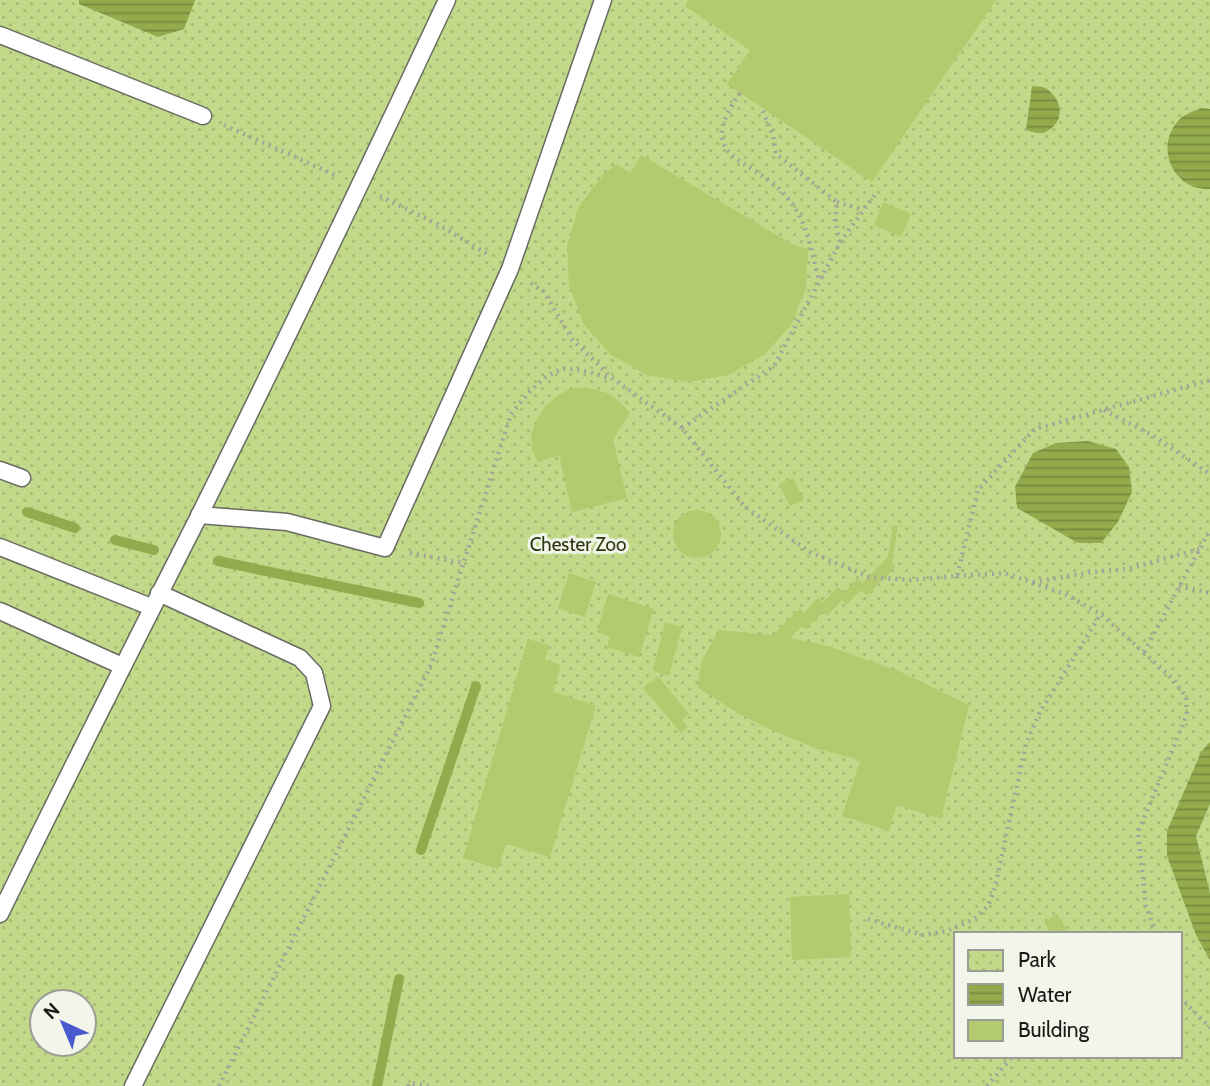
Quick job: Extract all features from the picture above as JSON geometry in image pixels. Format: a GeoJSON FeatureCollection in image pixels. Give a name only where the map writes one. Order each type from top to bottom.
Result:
{"type":"FeatureCollection","features":[{"type":"Feature","properties":{"kind":"lane"},"geometry":{"type":"LineString","coordinates":[[0,914],[199,514],[447,0]]}},
{"type":"Feature","properties":{"kind":"lane"},"geometry":{"type":"LineString","coordinates":[[199,514],[287,522],[385,548],[510,269],[603,0]]}},
{"type":"Feature","properties":{"kind":"lane"},"geometry":{"type":"LineString","coordinates":[[0,35],[203,116]]}},
{"type":"Feature","properties":{"kind":"lane"},"geometry":{"type":"LineString","coordinates":[[0,470],[22,478]]}},
{"type":"Feature","properties":{"kind":"lane"},"geometry":{"type":"LineString","coordinates":[[0,547],[151,607]]}},
{"type":"Feature","properties":{"kind":"lane"},"geometry":{"type":"LineString","coordinates":[[133,1086],[322,706],[314,673],[300,657],[159,593]]}},
{"type":"Feature","properties":{"kind":"lane"},"geometry":{"type":"LineString","coordinates":[[0,611],[122,666]]}},
{"type":"Feature","properties":{"kind":"path"},"geometry":{"type":"LineString","coordinates":[[740,93],[724,121],[723,143],[734,159],[784,193],[801,216],[819,281]]}},
{"type":"Feature","properties":{"kind":"path"},"geometry":{"type":"LineString","coordinates":[[761,107],[776,154],[837,202],[864,210]]}},
{"type":"Feature","properties":{"kind":"path"},"geometry":{"type":"LineString","coordinates":[[682,429],[774,366],[840,243],[877,192]]}},
{"type":"Feature","properties":{"kind":"path"},"geometry":{"type":"LineString","coordinates":[[837,202],[835,220],[840,243]]}},
{"type":"Feature","properties":{"kind":"path"},"geometry":{"type":"LineString","coordinates":[[510,269],[544,292],[572,339],[613,379],[682,429],[746,507],[810,552],[869,577],[911,580],[1004,573],[1065,594],[1101,614],[1173,679],[1185,696],[1187,715],[1138,832],[1146,906],[1155,932]]}},
{"type":"Feature","properties":{"kind":"path"},"geometry":{"type":"LineString","coordinates":[[219,1086],[431,665],[511,414],[532,388],[552,373],[569,368],[613,379]]}},
{"type":"Feature","properties":{"kind":"path"},"geometry":{"type":"LineString","coordinates":[[957,576],[978,490],[1035,429],[1210,380]]}},
{"type":"Feature","properties":{"kind":"path"},"geometry":{"type":"LineString","coordinates":[[1104,410],[1152,435],[1210,474]]}},
{"type":"Feature","properties":{"kind":"path"},"geometry":{"type":"LineString","coordinates":[[1144,652],[1210,530]]}},
{"type":"Feature","properties":{"kind":"path"},"geometry":{"type":"LineString","coordinates":[[385,548],[464,563]]}},
{"type":"Feature","properties":{"kind":"path"},"geometry":{"type":"LineString","coordinates":[[1032,583],[1092,572],[1127,569],[1200,549]]}},
{"type":"Feature","properties":{"kind":"path"},"geometry":{"type":"LineString","coordinates":[[1179,586],[1210,593]]}},
{"type":"Feature","properties":{"kind":"path"},"geometry":{"type":"LineString","coordinates":[[868,919],[923,935],[947,931],[974,919],[988,906],[998,875],[1026,744],[1040,712],[1101,614]]}},
{"type":"Feature","properties":{"kind":"path"},"geometry":{"type":"LineString","coordinates":[[1182,1000],[1210,1028]]}},
{"type":"Feature","properties":{"kind":"path"},"geometry":{"type":"LineString","coordinates":[[987,1086],[1011,1058]]}},
{"type":"Feature","properties":{"kind":"path"},"geometry":{"type":"LineString","coordinates":[[408,1086],[409,1083],[431,1086]]}},
{"type":"Feature","properties":{"kind":"green space","name":"Chester Zoo"},"geometry":{"type":"Polygon","coordinates":[[[0,0],[1210,0],[1210,1086],[0,1086],[0,0]]]}},
{"type":"Feature","properties":{"kind":"water"},"geometry":{"type":"Polygon","coordinates":[[[79,0],[195,0],[184,29],[158,37],[79,4],[79,0]]]}},
{"type":"Feature","properties":{"kind":"water"},"geometry":{"type":"Polygon","coordinates":[[[1032,86],[1043,87],[1049,91],[1060,109],[1060,115],[1053,127],[1043,133],[1026,130],[1032,86]]]}},
{"type":"Feature","properties":{"kind":"water"},"geometry":{"type":"Polygon","coordinates":[[[1203,108],[1210,109],[1210,189],[1197,188],[1186,183],[1171,166],[1168,155],[1171,132],[1178,121],[1203,108]]]}},
{"type":"Feature","properties":{"kind":"water"},"geometry":{"type":"Polygon","coordinates":[[[1088,441],[1116,449],[1129,467],[1132,492],[1118,522],[1101,543],[1078,543],[1017,508],[1015,487],[1033,453],[1056,443],[1088,441]]]}},
{"type":"Feature","properties":{"kind":"water"},"geometry":{"type":"Polygon","coordinates":[[[1210,742],[1210,804],[1196,836],[1210,893],[1210,960],[1196,935],[1167,856],[1167,831],[1201,752],[1210,742]]]}},
{"type":"Feature","properties":{"kind":"building"},"geometry":{"type":"Polygon","coordinates":[[[688,0],[996,0],[872,182],[727,84],[750,50],[685,6],[688,0]]]}},
{"type":"Feature","properties":{"kind":"building"},"geometry":{"type":"Polygon","coordinates":[[[641,155],[794,245],[808,249],[806,288],[791,325],[764,355],[728,375],[688,382],[647,375],[611,355],[584,325],[569,286],[567,246],[579,206],[603,175],[617,164],[630,173],[641,155]]]}},
{"type":"Feature","properties":{"kind":"building"},"geometry":{"type":"Polygon","coordinates":[[[883,202],[911,214],[901,237],[874,225],[883,202]]]}},
{"type":"Feature","properties":{"kind":"building"},"geometry":{"type":"Polygon","coordinates":[[[572,388],[590,388],[607,393],[630,413],[613,440],[627,498],[572,512],[559,455],[538,462],[532,450],[531,435],[545,407],[572,388]]]}},
{"type":"Feature","properties":{"kind":"building"},"geometry":{"type":"Polygon","coordinates":[[[793,478],[804,500],[790,506],[779,484],[793,478]]]}},
{"type":"Feature","properties":{"kind":"building"},"geometry":{"type":"Polygon","coordinates":[[[697,510],[706,511],[714,517],[720,525],[720,543],[714,551],[706,557],[697,558],[688,557],[680,551],[674,543],[673,534],[674,525],[680,517],[688,511],[697,510]]]}},
{"type":"Feature","properties":{"kind":"building"},"geometry":{"type":"Polygon","coordinates":[[[893,525],[898,526],[892,562],[896,566],[867,596],[861,590],[846,605],[842,600],[827,616],[823,612],[806,629],[802,626],[790,638],[828,646],[901,672],[969,705],[941,819],[897,805],[889,831],[842,816],[860,760],[818,749],[776,732],[739,714],[697,687],[702,660],[719,630],[773,635],[800,608],[804,613],[818,598],[823,602],[838,587],[844,593],[857,579],[862,583],[888,557],[893,525]]]}},
{"type":"Feature","properties":{"kind":"building"},"geometry":{"type":"Polygon","coordinates":[[[569,573],[596,582],[585,617],[558,608],[569,573]]]}},
{"type":"Feature","properties":{"kind":"building"},"geometry":{"type":"Polygon","coordinates":[[[608,594],[654,609],[639,657],[607,647],[610,636],[597,632],[608,594]]]}},
{"type":"Feature","properties":{"kind":"building"},"geometry":{"type":"Polygon","coordinates":[[[665,622],[682,627],[669,676],[653,671],[665,622]]]}},
{"type":"Feature","properties":{"kind":"building"},"geometry":{"type":"Polygon","coordinates":[[[528,639],[549,645],[545,660],[561,665],[553,692],[596,705],[550,857],[506,844],[498,869],[463,858],[528,639]]]}},
{"type":"Feature","properties":{"kind":"building"},"geometry":{"type":"Polygon","coordinates":[[[658,676],[689,714],[682,720],[688,727],[681,733],[643,688],[658,676]]]}},
{"type":"Feature","properties":{"kind":"building"},"geometry":{"type":"Polygon","coordinates":[[[849,894],[851,957],[792,960],[790,897],[849,894]]]}},
{"type":"Feature","properties":{"kind":"building"},"geometry":{"type":"Polygon","coordinates":[[[1057,914],[1068,932],[1050,932],[1044,922],[1057,914]]]}},
{"type":"Feature","properties":{"kind":"waterway"},"geometry":{"type":"LineString","coordinates":[[27,512],[75,528]]}},
{"type":"Feature","properties":{"kind":"waterway"},"geometry":{"type":"LineString","coordinates":[[115,540],[154,550]]}},
{"type":"Feature","properties":{"kind":"waterway"},"geometry":{"type":"LineString","coordinates":[[218,561],[419,603]]}},
{"type":"Feature","properties":{"kind":"waterway"},"geometry":{"type":"LineString","coordinates":[[421,850],[476,686]]}},
{"type":"Feature","properties":{"kind":"waterway"},"geometry":{"type":"LineString","coordinates":[[377,1086],[399,979]]}}]}
